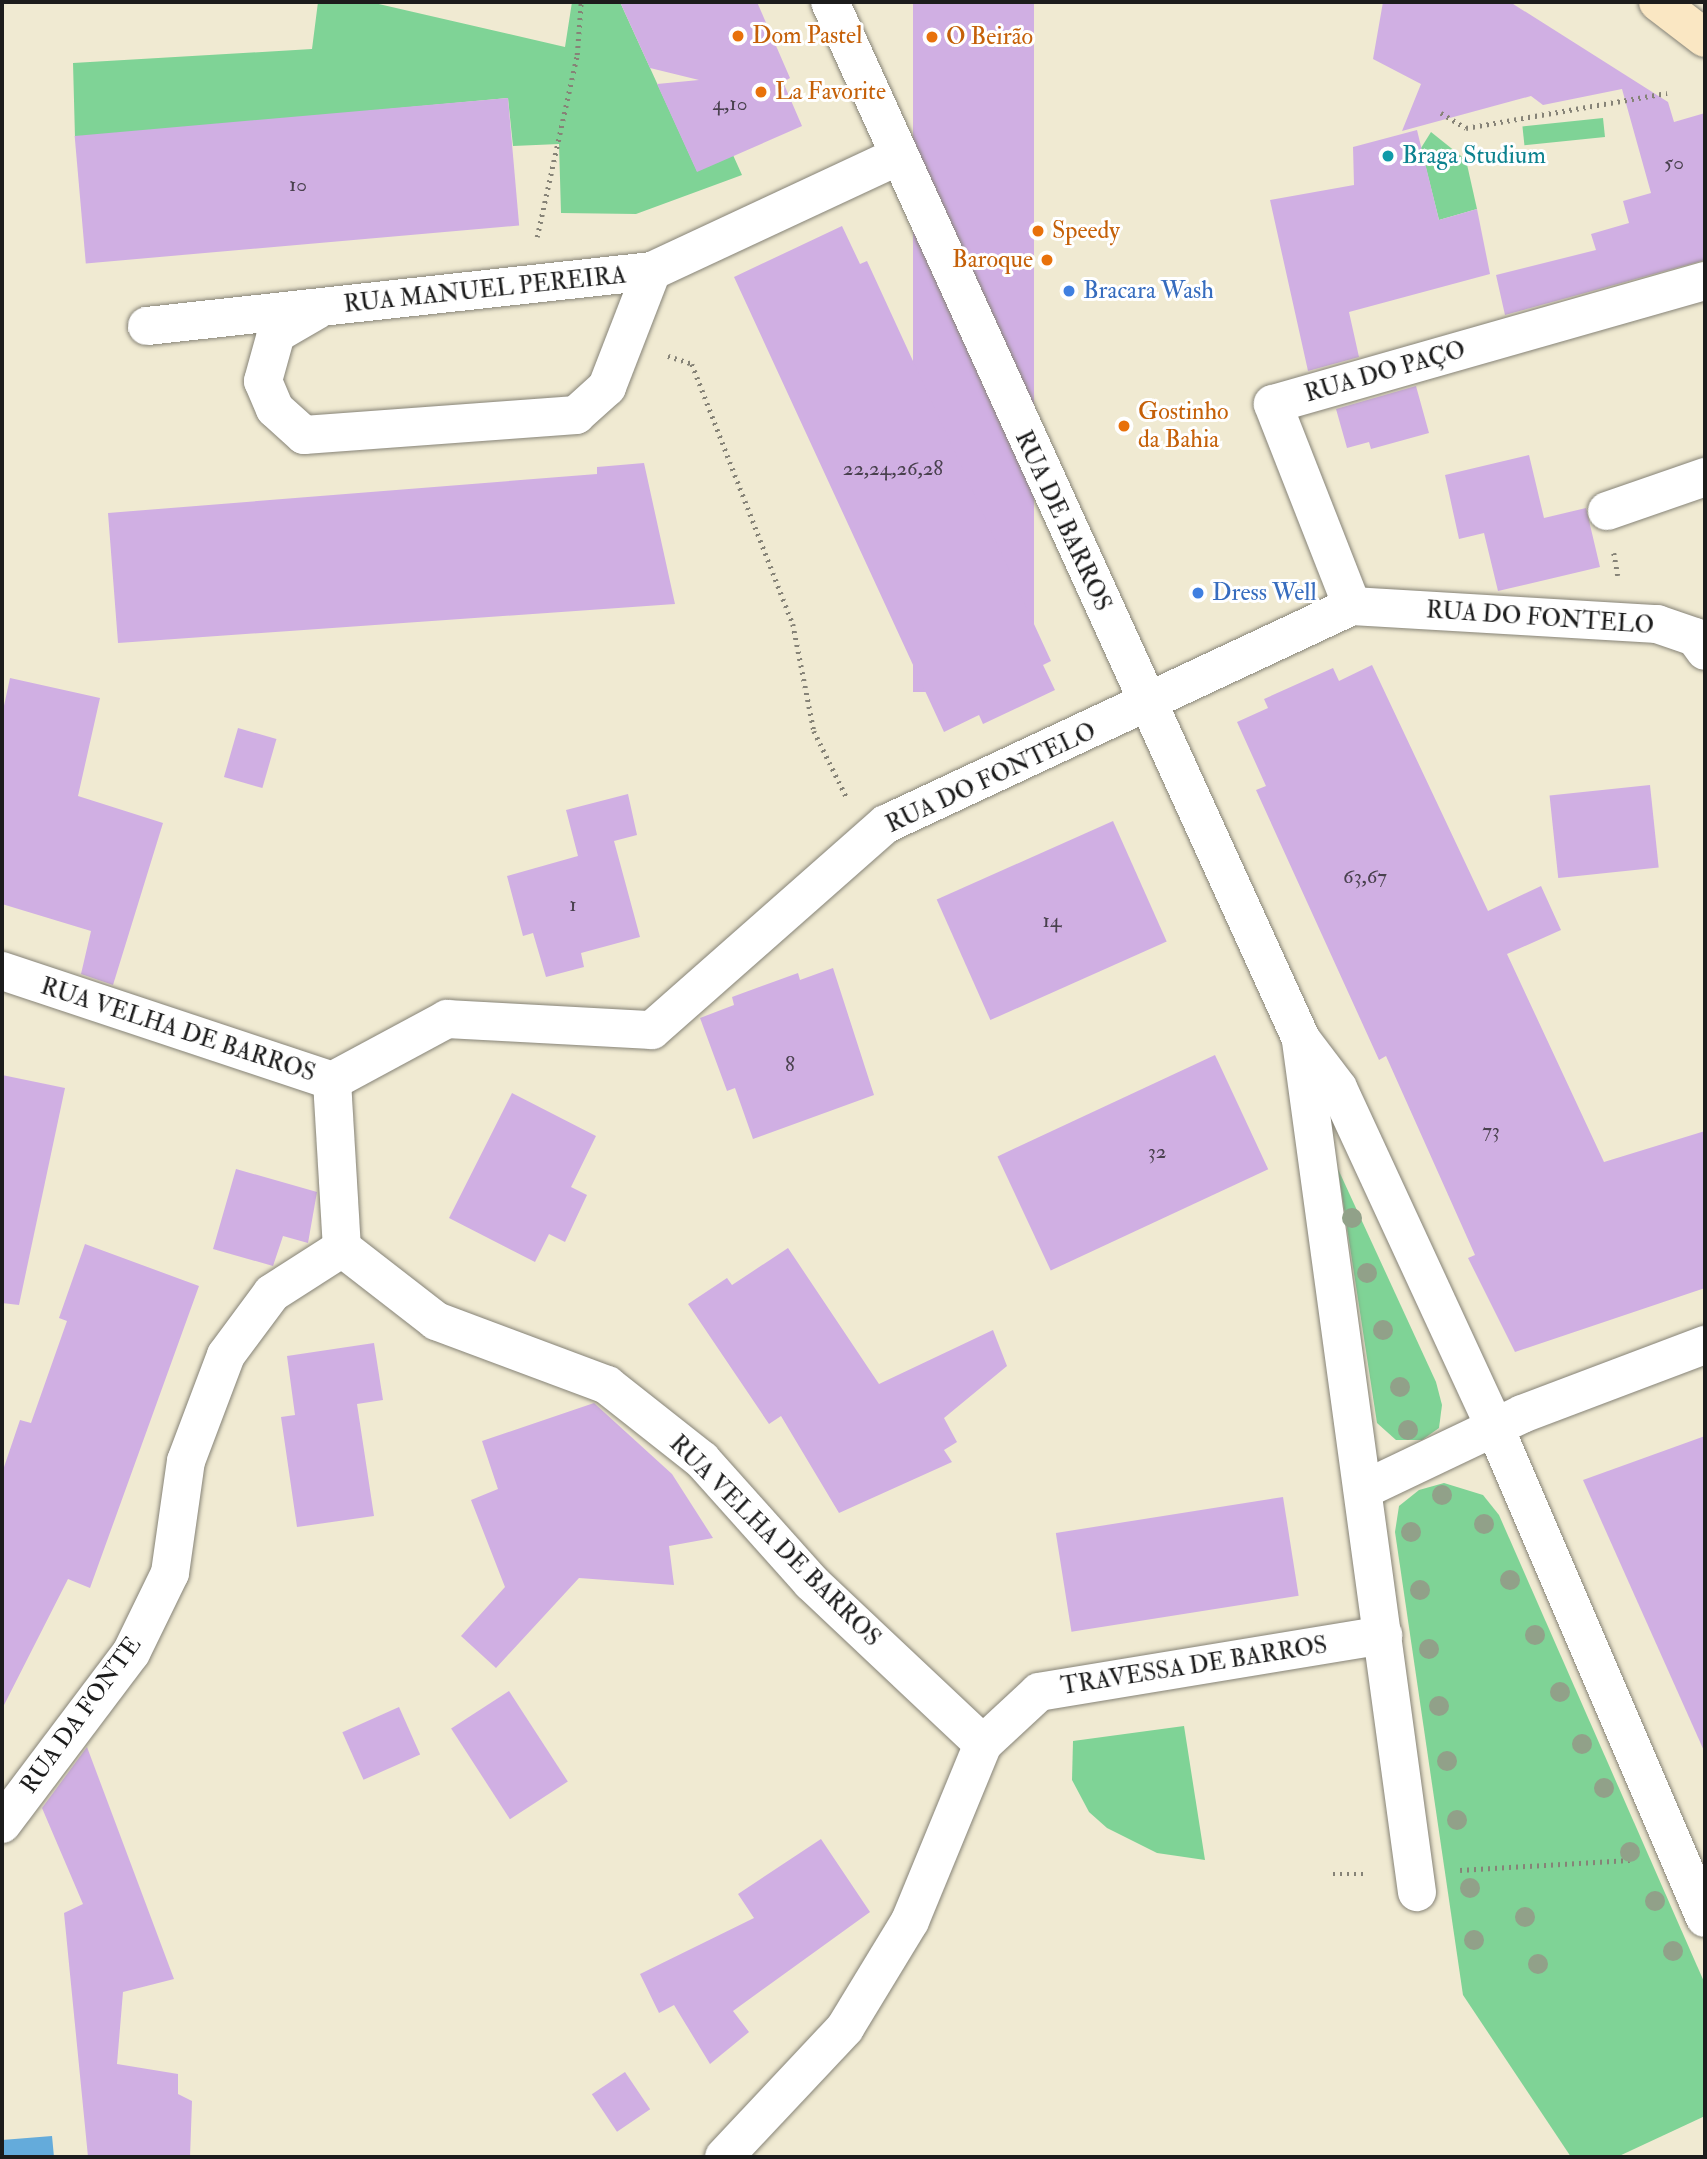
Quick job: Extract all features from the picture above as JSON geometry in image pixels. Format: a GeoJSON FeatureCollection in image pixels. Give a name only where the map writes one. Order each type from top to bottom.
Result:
{"type":"FeatureCollection","features":[{"type":"Feature","properties":{"kind":"street","name":"RUA DE BARROS"},"geometry":{"type":"LineString","coordinates":[[830,2],[896,157],[1301,1039]]}},
{"type":"Feature","properties":{"kind":"street"},"geometry":{"type":"LineString","coordinates":[[1658,2],[1705,38]]}},
{"type":"Feature","properties":{"kind":"street","name":"RUA MANUEL PEREIRA"},"geometry":{"type":"LineString","coordinates":[[147,326],[542,286],[652,271],[896,157]]}},
{"type":"Feature","properties":{"kind":"street","name":"RUA MANUEL PEREIRA"},"geometry":{"type":"LineString","coordinates":[[319,309],[276,334],[263,381],[275,409],[304,435],[576,415],[607,387],[652,271]]}},
{"type":"Feature","properties":{"kind":"street","name":"RUA DO PAÇO"},"geometry":{"type":"LineString","coordinates":[[1352,606],[1273,404],[1705,281]]}},
{"type":"Feature","properties":{"kind":"street"},"geometry":{"type":"LineString","coordinates":[[1607,511],[1705,477]]}},
{"type":"Feature","properties":{"kind":"street","name":"RUA DO FONTELO"},"geometry":{"type":"LineString","coordinates":[[332,1081],[447,1018],[652,1030],[886,824],[1148,704],[1352,606],[1627,622],[1695,637],[1705,651]]}},
{"type":"Feature","properties":{"kind":"street","name":"RUA VELHA DE BARROS"},"geometry":{"type":"LineString","coordinates":[[2,971],[332,1081],[342,1248],[436,1321],[607,1385],[702,1460],[811,1582],[983,1744]]}},
{"type":"Feature","properties":{"kind":"street"},"geometry":{"type":"LineString","coordinates":[[1301,1039],[1338,1088],[1495,1428],[1705,1918]]}},
{"type":"Feature","properties":{"kind":"street"},"geometry":{"type":"LineString","coordinates":[[1301,1039],[1416,1882]]}},
{"type":"Feature","properties":{"kind":"street","name":"RUA DA FONTE"},"geometry":{"type":"LineString","coordinates":[[2,1824],[131,1653],[165,1585],[186,1461],[226,1355],[272,1293],[342,1248]]}},
{"type":"Feature","properties":{"kind":"street"},"geometry":{"type":"LineString","coordinates":[[1363,1490],[1495,1428],[1705,1345]]}},
{"type":"Feature","properties":{"kind":"street","name":"TRAVESSA DE BARROS"},"geometry":{"type":"LineString","coordinates":[[983,1744],[1039,1692],[1383,1635]]}},
{"type":"Feature","properties":{"kind":"street"},"geometry":{"type":"LineString","coordinates":[[724,2157],[809,2070],[878,1978],[937,1863],[983,1744]]}},
{"type":"Feature","properties":{"kind":"path"},"geometry":{"type":"LineString","coordinates":[[542,286],[536,223],[578,55],[581,2]]}},
{"type":"Feature","properties":{"kind":"path"},"geometry":{"type":"LineString","coordinates":[[1441,113],[1465,128],[1667,93]]}},
{"type":"Feature","properties":{"kind":"path"},"geometry":{"type":"LineString","coordinates":[[625,343],[692,364],[793,624],[814,731],[868,839]]}},
{"type":"Feature","properties":{"kind":"path"},"geometry":{"type":"LineString","coordinates":[[1607,511],[1627,622]]}},
{"type":"Feature","properties":{"kind":"path"},"geometry":{"type":"LineString","coordinates":[[1333,1874],[1416,1882],[1678,1857]]}},
{"type":"Feature","properties":{"kind":"green space"},"geometry":{"type":"Polygon","coordinates":[[[318,2],[370,2],[565,47],[572,2],[620,2],[697,171],[733,155],[742,175],[636,214],[561,213],[559,144],[513,146],[508,98],[75,138],[73,63],[312,49],[318,2]]]}},
{"type":"Feature","properties":{"kind":"green space"},"geometry":{"type":"Polygon","coordinates":[[[1603,118],[1605,137],[1524,145],[1522,126],[1603,118]]]}},
{"type":"Feature","properties":{"kind":"green space"},"geometry":{"type":"Polygon","coordinates":[[[1431,132],[1466,160],[1477,209],[1439,220],[1421,148],[1431,132]]]}},
{"type":"Feature","properties":{"kind":"green space"},"geometry":{"type":"Polygon","coordinates":[[[1338,1169],[1436,1382],[1442,1405],[1439,1428],[1422,1440],[1396,1440],[1377,1423],[1338,1169]]]}},
{"type":"Feature","properties":{"kind":"green space"},"geometry":{"type":"Polygon","coordinates":[[[1444,1483],[1483,1495],[1499,1515],[1705,1984],[1705,2116],[1617,2157],[1571,2157],[1463,1995],[1395,1532],[1399,1506],[1419,1490],[1444,1483]]]}},
{"type":"Feature","properties":{"kind":"green space"},"geometry":{"type":"Polygon","coordinates":[[[1184,1726],[1205,1860],[1157,1853],[1107,1828],[1089,1812],[1072,1780],[1073,1741],[1184,1726]]]}},
{"type":"Feature","properties":{"kind":"water"},"geometry":{"type":"Polygon","coordinates":[[[52,2136],[54,2157],[2,2157],[2,2140],[52,2136]]]}},
{"type":"Feature","properties":{"kind":"building"},"geometry":{"type":"Polygon","coordinates":[[[620,2],[757,2],[790,78],[783,82],[802,126],[697,172],[657,84],[699,80],[650,68],[620,2]]]}},
{"type":"Feature","properties":{"kind":"building"},"geometry":{"type":"Polygon","coordinates":[[[913,2],[1034,2],[1034,692],[913,692],[913,2]]]}},
{"type":"Feature","properties":{"kind":"building"},"geometry":{"type":"Polygon","coordinates":[[[1383,2],[1510,2],[1668,102],[1674,122],[1705,113],[1705,260],[1505,315],[1496,275],[1596,250],[1591,234],[1629,223],[1623,201],[1651,193],[1622,89],[1543,105],[1531,96],[1402,131],[1421,84],[1373,59],[1383,2]]]}},
{"type":"Feature","properties":{"kind":"building"},"geometry":{"type":"Polygon","coordinates":[[[508,98],[519,226],[86,263],[75,136],[508,98]]]}},
{"type":"Feature","properties":{"kind":"building"},"geometry":{"type":"Polygon","coordinates":[[[1417,130],[1439,220],[1477,209],[1490,274],[1349,312],[1359,357],[1308,371],[1270,200],[1354,185],[1353,147],[1417,130]]]}},
{"type":"Feature","properties":{"kind":"building"},"geometry":{"type":"Polygon","coordinates":[[[842,226],[860,264],[867,261],[1051,661],[1043,665],[1055,690],[983,724],[979,715],[944,732],[734,277],[842,226]]]}},
{"type":"Feature","properties":{"kind":"building"},"geometry":{"type":"Polygon","coordinates":[[[1416,386],[1429,433],[1371,449],[1369,442],[1347,448],[1336,409],[1416,386]]]}},
{"type":"Feature","properties":{"kind":"building"},"geometry":{"type":"Polygon","coordinates":[[[1529,455],[1544,518],[1586,508],[1600,567],[1498,591],[1484,533],[1459,539],[1445,475],[1529,455]]]}},
{"type":"Feature","properties":{"kind":"building"},"geometry":{"type":"Polygon","coordinates":[[[644,463],[675,604],[118,643],[108,513],[597,474],[597,467],[644,463]]]}},
{"type":"Feature","properties":{"kind":"building"},"geometry":{"type":"Polygon","coordinates":[[[1372,665],[1488,911],[1541,886],[1561,930],[1507,954],[1604,1162],[1705,1131],[1705,1288],[1515,1352],[1468,1258],[1475,1255],[1386,1056],[1379,1060],[1256,790],[1266,786],[1237,722],[1268,708],[1264,699],[1333,668],[1339,681],[1372,665]]]}},
{"type":"Feature","properties":{"kind":"building"},"geometry":{"type":"Polygon","coordinates":[[[10,678],[100,698],[78,796],[163,823],[113,985],[81,974],[91,931],[2,904],[2,715],[10,678]]]}},
{"type":"Feature","properties":{"kind":"building"},"geometry":{"type":"Polygon","coordinates":[[[238,728],[276,739],[262,788],[224,777],[238,728]]]}},
{"type":"Feature","properties":{"kind":"building"},"geometry":{"type":"Polygon","coordinates":[[[1650,785],[1659,868],[1558,878],[1550,796],[1650,785]]]}},
{"type":"Feature","properties":{"kind":"building"},"geometry":{"type":"Polygon","coordinates":[[[628,794],[637,835],[614,841],[640,937],[581,953],[584,967],[546,977],[533,933],[523,936],[507,876],[578,856],[566,810],[628,794]]]}},
{"type":"Feature","properties":{"kind":"building"},"geometry":{"type":"Polygon","coordinates":[[[1113,821],[1167,942],[990,1020],[937,900],[1113,821]]]}},
{"type":"Feature","properties":{"kind":"building"},"geometry":{"type":"Polygon","coordinates":[[[833,968],[874,1095],[753,1139],[735,1088],[727,1091],[700,1018],[734,1005],[732,997],[798,973],[800,980],[833,968]]]}},
{"type":"Feature","properties":{"kind":"building"},"geometry":{"type":"Polygon","coordinates":[[[1215,1055],[1268,1169],[1051,1271],[997,1156],[1215,1055]]]}},
{"type":"Feature","properties":{"kind":"building"},"geometry":{"type":"Polygon","coordinates":[[[2,1075],[65,1088],[19,1305],[2,1303],[2,1075]]]}},
{"type":"Feature","properties":{"kind":"building"},"geometry":{"type":"Polygon","coordinates":[[[512,1093],[596,1136],[571,1187],[587,1195],[565,1242],[549,1234],[535,1262],[449,1218],[512,1093]]]}},
{"type":"Feature","properties":{"kind":"building"},"geometry":{"type":"Polygon","coordinates":[[[236,1169],[317,1192],[308,1243],[283,1236],[273,1266],[213,1249],[236,1169]]]}},
{"type":"Feature","properties":{"kind":"building"},"geometry":{"type":"Polygon","coordinates":[[[85,1244],[199,1286],[90,1588],[68,1579],[2,1709],[2,1473],[20,1420],[31,1423],[67,1321],[59,1318],[85,1244]]]}},
{"type":"Feature","properties":{"kind":"building"},"geometry":{"type":"Polygon","coordinates":[[[788,1248],[879,1384],[993,1330],[1007,1366],[944,1418],[957,1442],[944,1450],[952,1462],[839,1513],[781,1416],[769,1424],[688,1304],[727,1278],[732,1285],[788,1248]]]}},
{"type":"Feature","properties":{"kind":"building"},"geometry":{"type":"Polygon","coordinates":[[[374,1343],[383,1400],[357,1404],[374,1516],[297,1527],[281,1417],[295,1415],[287,1356],[374,1343]]]}},
{"type":"Feature","properties":{"kind":"building"},"geometry":{"type":"Polygon","coordinates":[[[594,1403],[672,1474],[713,1538],[669,1546],[674,1585],[579,1578],[496,1668],[461,1636],[505,1587],[471,1500],[498,1489],[482,1441],[594,1403]]]}},
{"type":"Feature","properties":{"kind":"building"},"geometry":{"type":"Polygon","coordinates":[[[1705,1436],[1705,1753],[1583,1480],[1705,1436]]]}},
{"type":"Feature","properties":{"kind":"building"},"geometry":{"type":"Polygon","coordinates":[[[1283,1497],[1299,1596],[1071,1632],[1056,1533],[1283,1497]]]}},
{"type":"Feature","properties":{"kind":"building"},"geometry":{"type":"Polygon","coordinates":[[[509,1691],[568,1782],[510,1819],[451,1729],[509,1691]]]}},
{"type":"Feature","properties":{"kind":"building"},"geometry":{"type":"Polygon","coordinates":[[[399,1707],[420,1755],[364,1780],[342,1732],[399,1707]]]}},
{"type":"Feature","properties":{"kind":"building"},"geometry":{"type":"Polygon","coordinates":[[[87,1747],[174,1979],[123,1992],[117,2064],[178,2074],[178,2094],[192,2101],[190,2157],[88,2157],[64,1913],[83,1904],[42,1808],[87,1747]]]}},
{"type":"Feature","properties":{"kind":"building"},"geometry":{"type":"Polygon","coordinates":[[[821,1839],[870,1912],[733,2011],[749,2032],[710,2064],[674,2005],[659,2013],[640,1974],[754,1918],[738,1894],[821,1839]]]}},
{"type":"Feature","properties":{"kind":"building"},"geometry":{"type":"Polygon","coordinates":[[[625,2072],[650,2109],[617,2132],[592,2094],[625,2072]]]}},
{"type":"Feature","properties":{"kind":"place","name":"Dom Pastel"},"geometry":{"type":"Point","coordinates":[738,36]}},
{"type":"Feature","properties":{"kind":"place","name":"O Beirão"},"geometry":{"type":"Point","coordinates":[932,37]}},
{"type":"Feature","properties":{"kind":"place","name":"La Favorite"},"geometry":{"type":"Point","coordinates":[761,92]}},
{"type":"Feature","properties":{"kind":"place","name":"Braga Studium"},"geometry":{"type":"Point","coordinates":[1388,156]}},
{"type":"Feature","properties":{"kind":"place","name":"Speedy"},"geometry":{"type":"Point","coordinates":[1038,231]}},
{"type":"Feature","properties":{"kind":"place","name":"Baroque"},"geometry":{"type":"Point","coordinates":[1047,260]}},
{"type":"Feature","properties":{"kind":"place","name":"Bracara Wash"},"geometry":{"type":"Point","coordinates":[1069,291]}},
{"type":"Feature","properties":{"kind":"place","name":"Gostinho da Bahia"},"geometry":{"type":"Point","coordinates":[1124,426]}},
{"type":"Feature","properties":{"kind":"place","name":"Dress Well"},"geometry":{"type":"Point","coordinates":[1198,593]}}]}
